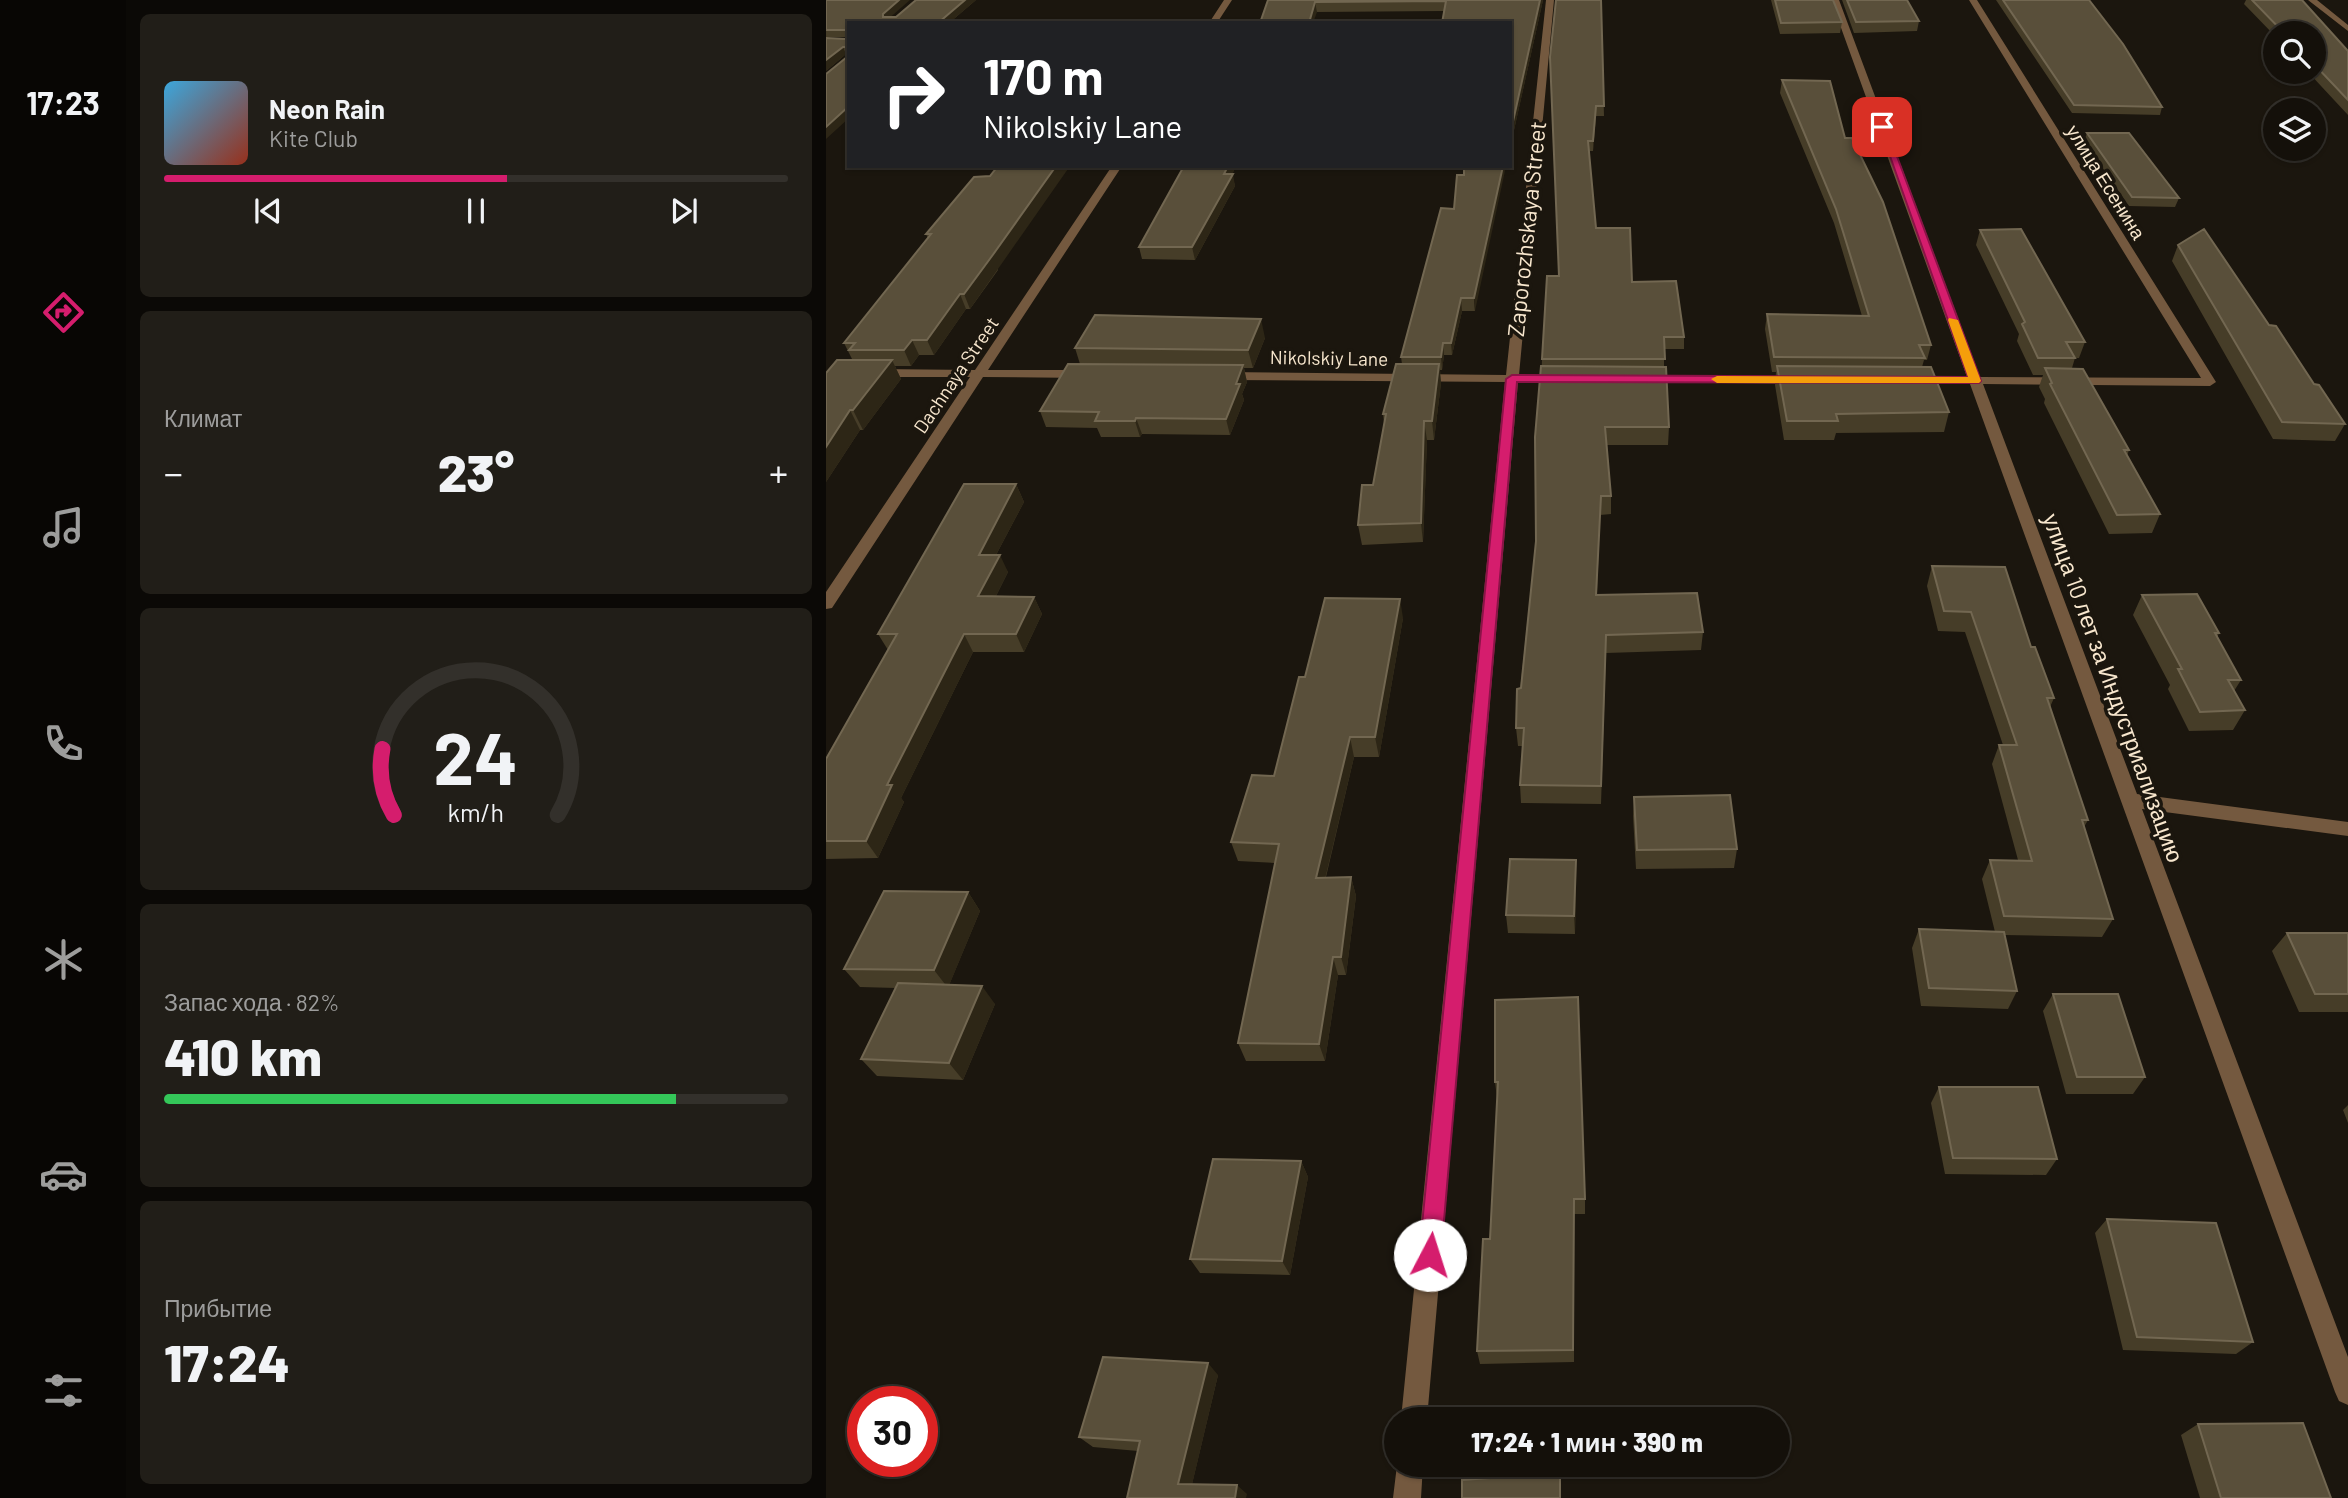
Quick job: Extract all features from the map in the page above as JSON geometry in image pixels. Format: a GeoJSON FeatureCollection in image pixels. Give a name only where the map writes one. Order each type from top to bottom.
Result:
{"type":"FeatureCollection","features":[{"type":"Feature","properties":{"kind":"street"},"geometry":{"type":"LineString","coordinates":[[1214,21],[1228,0]]}},
{"type":"Feature","properties":{"kind":"street","name":"Zaporozhskaya Street"},"geometry":{"type":"LineString","coordinates":[[1416,1407],[1550,0]]}},
{"type":"Feature","properties":{"kind":"street","name":"улица 10 лет за Индустриализацию"},"geometry":{"type":"LineString","coordinates":[[1835,0],[2348,1392]]}},
{"type":"Feature","properties":{"kind":"street","name":"улица Есенина"},"geometry":{"type":"LineString","coordinates":[[1973,0],[2210,382],[1975,381]]}},
{"type":"Feature","properties":{"kind":"street"},"geometry":{"type":"LineString","coordinates":[[2312,0],[2348,29]]}},
{"type":"Feature","properties":{"kind":"street","name":"Dachnaya Street"},"geometry":{"type":"LineString","coordinates":[[826,604],[1117,168]]}},
{"type":"Feature","properties":{"kind":"street"},"geometry":{"type":"LineString","coordinates":[[868,373],[1106,374]]}},
{"type":"Feature","properties":{"kind":"street","name":"Nikolskiy Lane"},"geometry":{"type":"LineString","coordinates":[[1204,376],[1580,379]]}},
{"type":"Feature","properties":{"kind":"street"},"geometry":{"type":"LineString","coordinates":[[1634,379],[1812,380]]}},
{"type":"Feature","properties":{"kind":"street"},"geometry":{"type":"LineString","coordinates":[[1893,380],[1975,381]]}},
{"type":"Feature","properties":{"kind":"street"},"geometry":{"type":"LineString","coordinates":[[2130,800],[2348,829]]}},
{"type":"Feature","properties":{"kind":"street"},"geometry":{"type":"LineString","coordinates":[[1407,1498],[1409,1477]]}},
{"type":"Feature","properties":{"kind":"building"},"geometry":{"type":"Polygon","coordinates":[[[826,0],[899,0],[883,14],[883,17],[896,17],[916,0],[965,0],[940,21],[847,21],[847,31],[826,30],[826,0]]]}},
{"type":"Feature","properties":{"kind":"building"},"geometry":{"type":"Polygon","coordinates":[[[1268,0],[1540,0],[1512,126],[1512,21],[1442,21],[1446,1],[1315,2],[1310,21],[1261,21],[1268,0]]]}},
{"type":"Feature","properties":{"kind":"building"},"geometry":{"type":"Polygon","coordinates":[[[1556,0],[1601,0],[1604,106],[1596,106],[1593,141],[1588,141],[1596,228],[1630,228],[1632,282],[1676,281],[1684,337],[1664,337],[1665,359],[1542,359],[1547,276],[1559,276],[1550,57],[1556,0]]]}},
{"type":"Feature","properties":{"kind":"building"},"geometry":{"type":"Polygon","coordinates":[[[1775,0],[1833,0],[1842,22],[1781,23],[1775,0]]]}},
{"type":"Feature","properties":{"kind":"building"},"geometry":{"type":"Polygon","coordinates":[[[1847,0],[1907,0],[1919,21],[1856,22],[1847,0]]]}},
{"type":"Feature","properties":{"kind":"building"},"geometry":{"type":"Polygon","coordinates":[[[2003,0],[2089,0],[2123,44],[2162,107],[2074,105],[2003,0]]]}},
{"type":"Feature","properties":{"kind":"building"},"geometry":{"type":"Polygon","coordinates":[[[2252,0],[2302,0],[2321,21],[2272,21],[2252,0]]]}},
{"type":"Feature","properties":{"kind":"building"},"geometry":{"type":"Polygon","coordinates":[[[2326,27],[2348,51],[2348,100],[2326,77],[2326,27]]]}},
{"type":"Feature","properties":{"kind":"building"},"geometry":{"type":"Polygon","coordinates":[[[847,36],[847,47],[843,47],[826,60],[826,38],[846,39],[847,36]]]}},
{"type":"Feature","properties":{"kind":"building"},"geometry":{"type":"Polygon","coordinates":[[[847,57],[847,108],[826,127],[826,74],[847,57]]]}},
{"type":"Feature","properties":{"kind":"building"},"geometry":{"type":"Polygon","coordinates":[[[1782,80],[1830,81],[1845,138],[1852,138],[1883,202],[1931,345],[1919,345],[1925,358],[1774,357],[1767,314],[1869,316],[1836,209],[1782,80]]]}},
{"type":"Feature","properties":{"kind":"building"},"geometry":{"type":"Polygon","coordinates":[[[2087,133],[2129,133],[2179,198],[2132,197],[2087,133]]]}},
{"type":"Feature","properties":{"kind":"building"},"geometry":{"type":"Polygon","coordinates":[[[996,168],[1055,168],[964,294],[960,294],[927,340],[912,340],[904,350],[849,350],[855,343],[844,343],[931,234],[926,234],[974,177],[990,176],[996,168]]]}},
{"type":"Feature","properties":{"kind":"building"},"geometry":{"type":"Polygon","coordinates":[[[1183,168],[1227,168],[1224,174],[1233,174],[1192,247],[1139,247],[1183,168]]]}},
{"type":"Feature","properties":{"kind":"building"},"geometry":{"type":"Polygon","coordinates":[[[1464,168],[1503,168],[1474,298],[1461,298],[1451,343],[1443,343],[1441,357],[1401,357],[1441,208],[1454,209],[1457,175],[1464,175],[1464,168]]]}},
{"type":"Feature","properties":{"kind":"building"},"geometry":{"type":"Polygon","coordinates":[[[2021,229],[2085,342],[2066,342],[2075,358],[2038,358],[2022,324],[2025,322],[1980,230],[2021,229]]]}},
{"type":"Feature","properties":{"kind":"building"},"geometry":{"type":"Polygon","coordinates":[[[2204,229],[2269,325],[2276,326],[2314,384],[2319,385],[2345,424],[2282,422],[2178,245],[2204,229]]]}},
{"type":"Feature","properties":{"kind":"building"},"geometry":{"type":"Polygon","coordinates":[[[1095,315],[1261,319],[1248,350],[1075,348],[1095,315]]]}},
{"type":"Feature","properties":{"kind":"building"},"geometry":{"type":"Polygon","coordinates":[[[837,360],[892,360],[853,410],[850,410],[826,447],[826,373],[837,360]]]}},
{"type":"Feature","properties":{"kind":"building"},"geometry":{"type":"Polygon","coordinates":[[[1068,364],[1243,365],[1236,384],[1240,384],[1226,419],[1136,418],[1135,421],[1095,421],[1099,412],[1040,411],[1068,364]]]}},
{"type":"Feature","properties":{"kind":"building"},"geometry":{"type":"Polygon","coordinates":[[[1396,364],[1439,364],[1432,421],[1424,421],[1421,523],[1358,525],[1362,485],[1373,485],[1386,414],[1383,414],[1396,364]]]}},
{"type":"Feature","properties":{"kind":"building"},"geometry":{"type":"Polygon","coordinates":[[[1541,366],[1666,367],[1669,427],[1605,427],[1611,496],[1601,496],[1596,595],[1697,593],[1703,632],[1606,635],[1601,786],[1520,785],[1524,728],[1516,728],[1517,689],[1521,688],[1536,541],[1535,437],[1541,366]]]}},
{"type":"Feature","properties":{"kind":"building"},"geometry":{"type":"Polygon","coordinates":[[[1777,366],[1931,367],[1949,412],[1836,414],[1838,421],[1787,421],[1777,366]]]}},
{"type":"Feature","properties":{"kind":"building"},"geometry":{"type":"Polygon","coordinates":[[[2045,368],[2083,369],[2129,450],[2124,450],[2160,514],[2117,515],[2050,384],[2052,383],[2045,368]]]}},
{"type":"Feature","properties":{"kind":"building"},"geometry":{"type":"Polygon","coordinates":[[[964,484],[1016,484],[979,555],[1000,555],[978,596],[1034,597],[1016,634],[964,634],[887,785],[892,785],[866,841],[826,841],[826,759],[897,634],[878,634],[964,484]]]}},
{"type":"Feature","properties":{"kind":"building"},"geometry":{"type":"Polygon","coordinates":[[[1932,566],[2005,567],[2031,647],[2035,647],[2054,698],[2047,698],[2088,820],[2082,820],[2113,919],[2004,916],[1990,860],[2032,861],[1999,745],[2017,745],[1971,612],[1944,611],[1932,566]]]}},
{"type":"Feature","properties":{"kind":"building"},"geometry":{"type":"Polygon","coordinates":[[[2197,594],[2241,680],[2228,680],[2245,710],[2200,712],[2178,669],[2182,669],[2142,595],[2197,594]]]}},
{"type":"Feature","properties":{"kind":"building"},"geometry":{"type":"Polygon","coordinates":[[[1325,598],[1400,599],[1375,737],[1350,737],[1316,878],[1351,877],[1341,957],[1333,957],[1319,1044],[1238,1043],[1279,844],[1231,842],[1252,775],[1274,776],[1299,677],[1305,677],[1325,598]]]}},
{"type":"Feature","properties":{"kind":"building"},"geometry":{"type":"Polygon","coordinates":[[[1730,795],[1737,849],[1637,850],[1634,797],[1730,795]]]}},
{"type":"Feature","properties":{"kind":"building"},"geometry":{"type":"Polygon","coordinates":[[[1510,859],[1576,860],[1574,916],[1506,915],[1510,859]]]}},
{"type":"Feature","properties":{"kind":"building"},"geometry":{"type":"Polygon","coordinates":[[[884,891],[968,892],[934,970],[844,969],[884,891]]]}},
{"type":"Feature","properties":{"kind":"building"},"geometry":{"type":"Polygon","coordinates":[[[1919,929],[2004,932],[2017,991],[1929,988],[1919,929]]]}},
{"type":"Feature","properties":{"kind":"building"},"geometry":{"type":"Polygon","coordinates":[[[2287,933],[2348,933],[2348,994],[2315,994],[2287,933]]]}},
{"type":"Feature","properties":{"kind":"building"},"geometry":{"type":"Polygon","coordinates":[[[898,983],[982,986],[949,1063],[861,1059],[898,983]]]}},
{"type":"Feature","properties":{"kind":"building"},"geometry":{"type":"Polygon","coordinates":[[[2053,994],[2118,994],[2145,1077],[2077,1077],[2053,994]]]}},
{"type":"Feature","properties":{"kind":"building"},"geometry":{"type":"Polygon","coordinates":[[[1578,997],[1585,1199],[1574,1199],[1573,1350],[1477,1351],[1483,1239],[1490,1239],[1498,1082],[1495,1082],[1495,1000],[1578,997]]]}},
{"type":"Feature","properties":{"kind":"building"},"geometry":{"type":"Polygon","coordinates":[[[1939,1087],[2038,1087],[2057,1159],[1953,1158],[1939,1087]]]}},
{"type":"Feature","properties":{"kind":"building"},"geometry":{"type":"Polygon","coordinates":[[[1213,1159],[1301,1161],[1282,1261],[1190,1259],[1213,1159]]]}},
{"type":"Feature","properties":{"kind":"building"},"geometry":{"type":"Polygon","coordinates":[[[2107,1219],[2216,1223],[2253,1342],[2137,1337],[2107,1219]]]}},
{"type":"Feature","properties":{"kind":"building"},"geometry":{"type":"Polygon","coordinates":[[[1103,1357],[1208,1363],[1178,1484],[1237,1485],[1235,1498],[1127,1498],[1140,1441],[1079,1437],[1103,1357]]]}},
{"type":"Feature","properties":{"kind":"building"},"geometry":{"type":"Polygon","coordinates":[[[2303,1423],[2331,1498],[2221,1498],[2198,1424],[2303,1423]]]}},
{"type":"Feature","properties":{"kind":"building"},"geometry":{"type":"Polygon","coordinates":[[[1560,1477],[1560,1498],[1462,1498],[1462,1480],[1560,1477]]]}},
{"type":"Feature","properties":{"kind":"slow traffic"},"geometry":{"type":"LineString","coordinates":[[1717,379],[1975,381],[1953,320]]}},
{"type":"Feature","properties":{"kind":"route"},"geometry":{"type":"LineString","coordinates":[[1430,1255],[1512,379],[1975,381],[1882,127]]}}]}
